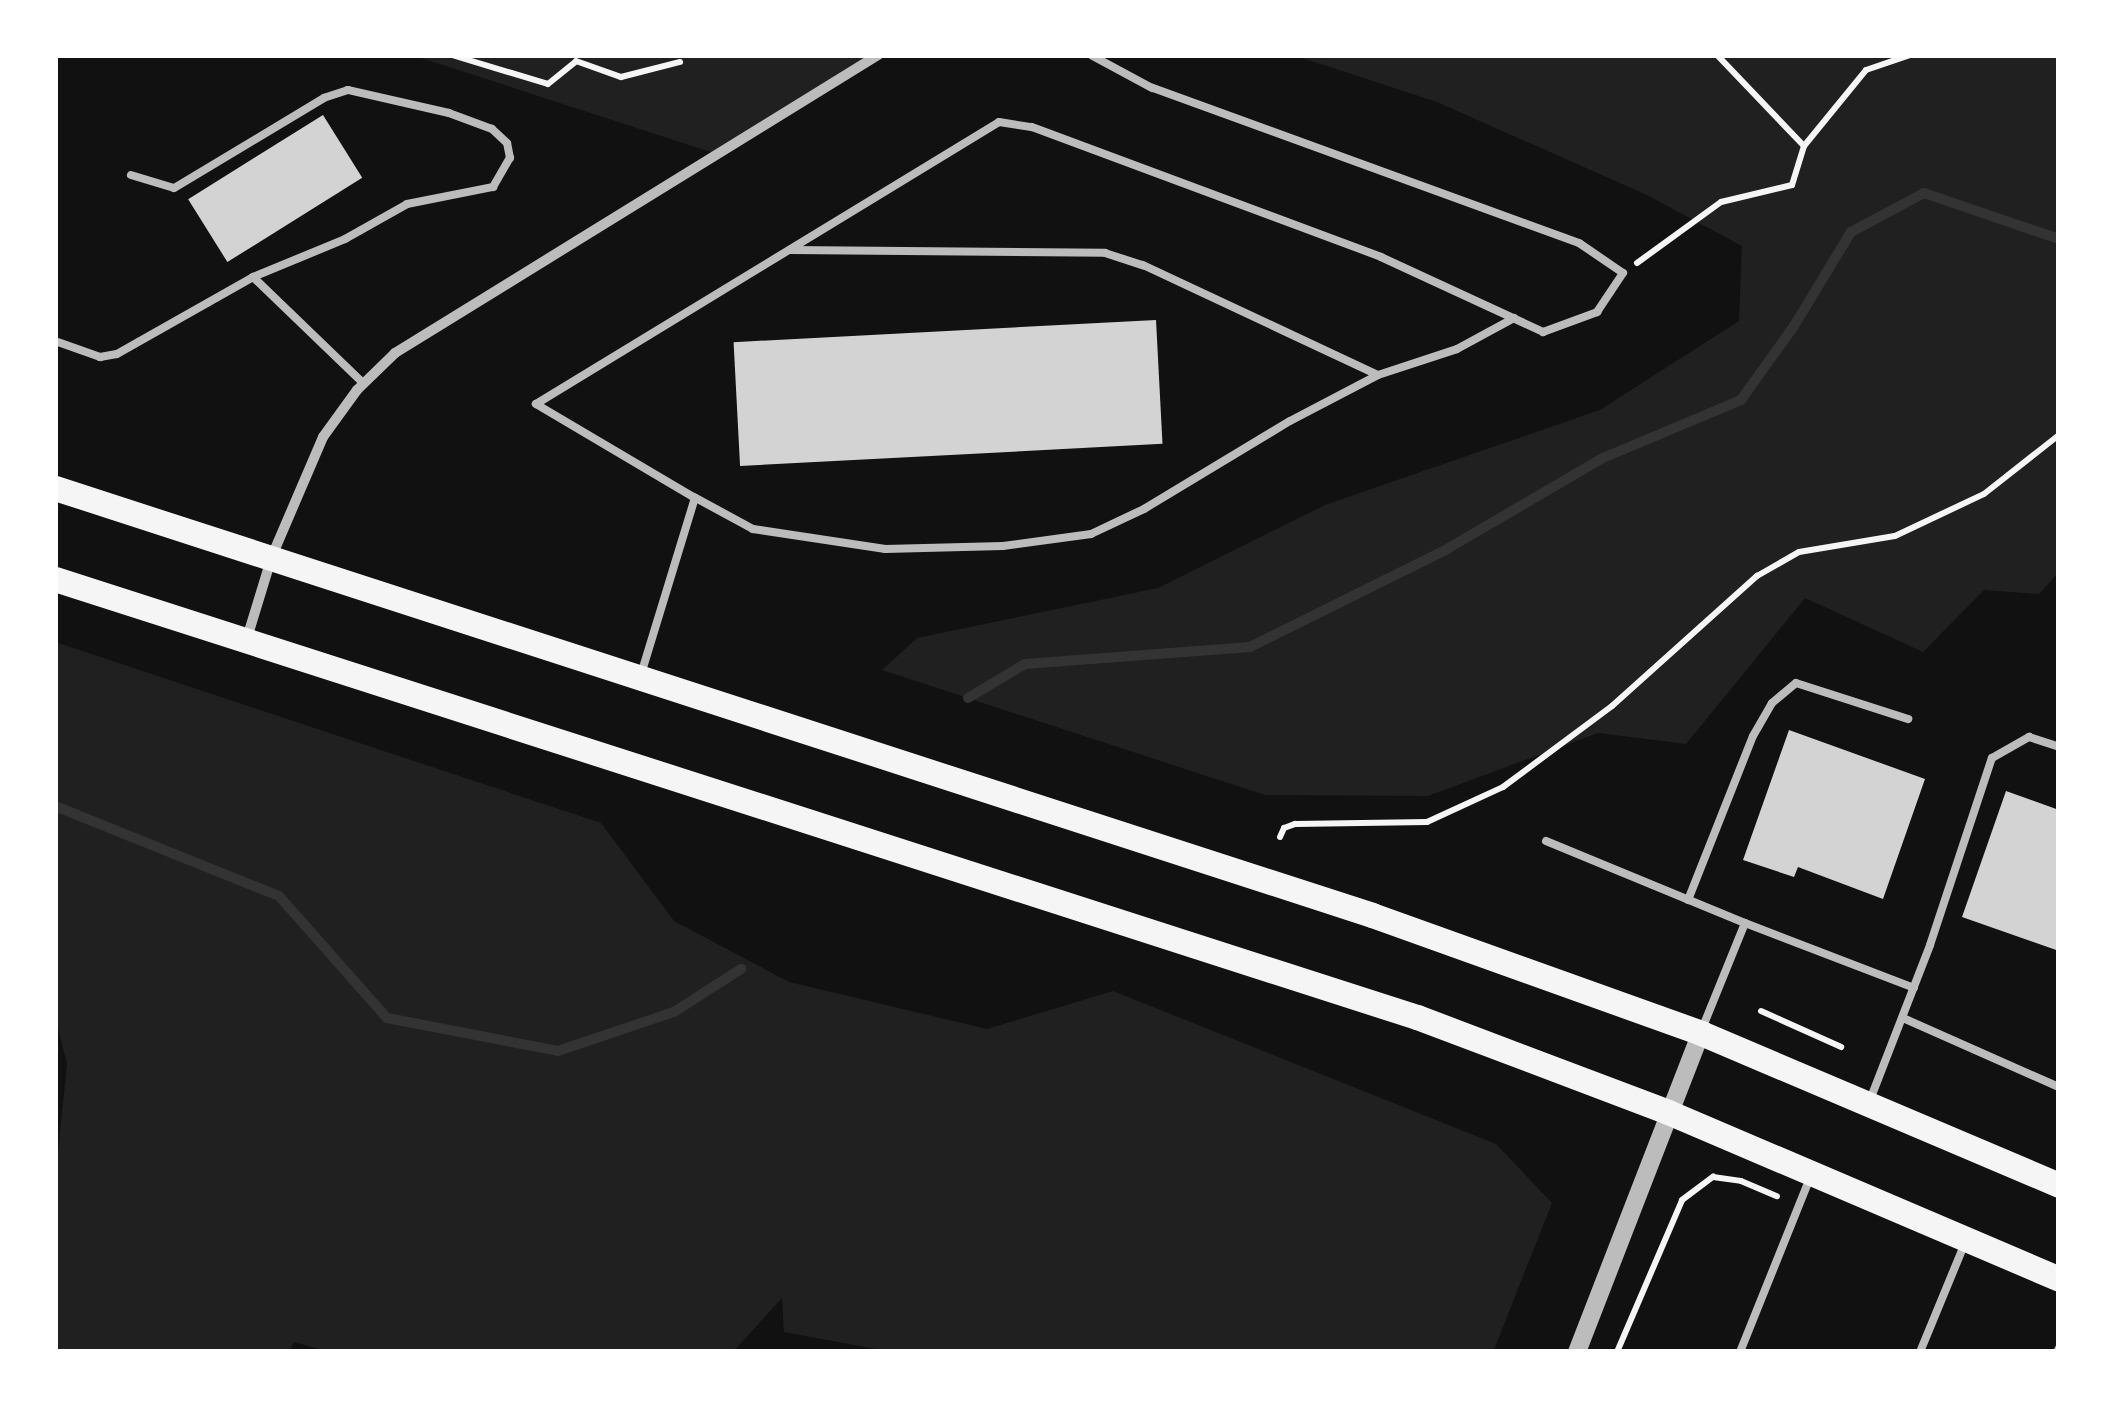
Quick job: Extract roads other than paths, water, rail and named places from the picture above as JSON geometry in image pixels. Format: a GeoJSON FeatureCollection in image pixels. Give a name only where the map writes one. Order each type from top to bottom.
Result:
{"type":"FeatureCollection","features":[{"type":"Feature","properties":{"kind":"main road"},"geometry":{"type":"LineString","coordinates":[[55,488],[1354,909],[1701,1033],[2059,1185]]}},
{"type":"Feature","properties":{"kind":"main road"},"geometry":{"type":"LineString","coordinates":[[55,578],[1378,1003],[1668,1112],[2059,1279]]}},
{"type":"Feature","properties":{"kind":"street"},"geometry":{"type":"LineString","coordinates":[[247,639],[272,556],[323,438],[364,384],[425,330],[878,55]]}},
{"type":"Feature","properties":{"kind":"street"},"geometry":{"type":"LineString","coordinates":[[1577,1352],[1701,1033]]}},
{"type":"Feature","properties":{"kind":"lane"},"geometry":{"type":"LineString","coordinates":[[1091,55],[1152,88],[1578,242],[1623,273],[1597,312],[1543,332],[1514,318],[1362,250],[1032,127],[999,122],[536,404],[753,529],[885,549],[1003,546],[1090,534],[1144,509],[1290,421],[1378,375],[1457,349],[1514,318]]}},
{"type":"Feature","properties":{"kind":"lane"},"geometry":{"type":"LineString","coordinates":[[55,341],[100,357],[118,354],[252,277],[345,238],[407,204],[493,187],[510,158],[507,143],[492,129],[449,114],[348,90],[324,98],[174,188],[131,175]]}},
{"type":"Feature","properties":{"kind":"lane"},"geometry":{"type":"LineString","coordinates":[[790,250],[1105,253],[1143,264],[1378,375]]}},
{"type":"Feature","properties":{"kind":"lane"},"geometry":{"type":"LineString","coordinates":[[252,277],[364,384]]}},
{"type":"Feature","properties":{"kind":"lane"},"geometry":{"type":"LineString","coordinates":[[641,676],[694,497]]}},
{"type":"Feature","properties":{"kind":"lane"},"geometry":{"type":"LineString","coordinates":[[1688,900],[1753,736],[1772,703],[1796,683],[1908,719]]}},
{"type":"Feature","properties":{"kind":"lane"},"geometry":{"type":"LineString","coordinates":[[1868,1104],[1930,945],[1992,758],[2030,737],[2059,747]]}},
{"type":"Feature","properties":{"kind":"lane"},"geometry":{"type":"LineString","coordinates":[[1546,841],[1914,988]]}},
{"type":"Feature","properties":{"kind":"lane"},"geometry":{"type":"LineString","coordinates":[[1701,1033],[1745,923]]}},
{"type":"Feature","properties":{"kind":"lane"},"geometry":{"type":"LineString","coordinates":[[1903,1018],[2059,1087]]}},
{"type":"Feature","properties":{"kind":"lane"},"geometry":{"type":"LineString","coordinates":[[1740,1352],[1812,1174]]}},
{"type":"Feature","properties":{"kind":"lane"},"geometry":{"type":"LineString","coordinates":[[1920,1352],[1966,1239]]}},
{"type":"Feature","properties":{"kind":"waterway"},"geometry":{"type":"LineString","coordinates":[[968,698],[1025,664],[1250,647],[1447,549],[1603,458],[1741,400],[1794,326],[1851,232],[1924,193],[2059,239]]}},
{"type":"Feature","properties":{"kind":"waterway"},"geometry":{"type":"LineString","coordinates":[[55,806],[279,896],[387,1018],[558,1051],[674,1012],[741,969]]}}]}
